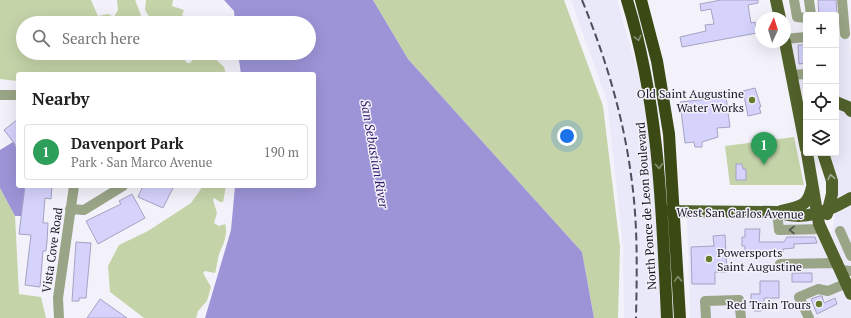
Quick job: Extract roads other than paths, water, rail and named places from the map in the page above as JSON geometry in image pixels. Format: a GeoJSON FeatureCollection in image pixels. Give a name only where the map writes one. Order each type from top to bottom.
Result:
{"type":"FeatureCollection","features":[{"type":"Feature","properties":{"kind":"highway","name":"North Ponce de Leon Boulevard"},"geometry":{"type":"LineString","coordinates":[[627,0],[643,59],[654,121],[662,212],[667,318]]}},
{"type":"Feature","properties":{"kind":"highway"},"geometry":{"type":"LineString","coordinates":[[641,0],[657,61],[669,134],[675,211],[680,318]]}},
{"type":"Feature","properties":{"kind":"main road"},"geometry":{"type":"LineString","coordinates":[[776,0],[779,12]]}},
{"type":"Feature","properties":{"kind":"main road"},"geometry":{"type":"LineString","coordinates":[[786,48],[791,75],[800,92],[803,132]]}},
{"type":"Feature","properties":{"kind":"main road"},"geometry":{"type":"LineString","coordinates":[[839,103],[848,107],[851,111]]}},
{"type":"Feature","properties":{"kind":"main road"},"geometry":{"type":"LineString","coordinates":[[802,126],[804,120]]}},
{"type":"Feature","properties":{"kind":"main road"},"geometry":{"type":"LineString","coordinates":[[808,156],[813,184],[828,208]]}},
{"type":"Feature","properties":{"kind":"main road"},"geometry":{"type":"LineString","coordinates":[[824,156],[832,181],[832,194],[828,208],[827,239],[844,268],[849,288]]}},
{"type":"Feature","properties":{"kind":"main road"},"geometry":{"type":"LineString","coordinates":[[813,184],[828,208]]}},
{"type":"Feature","properties":{"kind":"main road"},"geometry":{"type":"LineString","coordinates":[[777,212],[802,205],[807,202],[810,198],[813,184]]}},
{"type":"Feature","properties":{"kind":"main road"},"geometry":{"type":"LineString","coordinates":[[828,208],[851,198]]}},
{"type":"Feature","properties":{"kind":"main road","name":"West San Carlos Avenue"},"geometry":{"type":"LineString","coordinates":[[662,212],[777,212],[786,215],[828,208]]}},
{"type":"Feature","properties":{"kind":"street"},"geometry":{"type":"LineString","coordinates":[[794,0],[797,17],[803,18]]}},
{"type":"Feature","properties":{"kind":"street"},"geometry":{"type":"LineString","coordinates":[[809,0],[811,12]]}},
{"type":"Feature","properties":{"kind":"street"},"geometry":{"type":"LineString","coordinates":[[842,0],[844,34]]}},
{"type":"Feature","properties":{"kind":"street"},"geometry":{"type":"LineString","coordinates":[[791,40],[803,38]]}},
{"type":"Feature","properties":{"kind":"street"},"geometry":{"type":"LineString","coordinates":[[791,75],[803,74]]}},
{"type":"Feature","properties":{"kind":"street"},"geometry":{"type":"LineString","coordinates":[[0,95],[16,95]]}},
{"type":"Feature","properties":{"kind":"street","name":"Vista Cove Road"},"geometry":{"type":"LineString","coordinates":[[59,318],[58,304],[74,188]]}},
{"type":"Feature","properties":{"kind":"street"},"geometry":{"type":"LineString","coordinates":[[70,209],[84,210],[120,188]]}},
{"type":"Feature","properties":{"kind":"street"},"geometry":{"type":"LineString","coordinates":[[777,212],[779,230],[844,242]]}},
{"type":"Feature","properties":{"kind":"street"},"geometry":{"type":"LineString","coordinates":[[840,231],[851,256]]}},
{"type":"Feature","properties":{"kind":"street"},"geometry":{"type":"LineString","coordinates":[[780,264],[844,268]]}},
{"type":"Feature","properties":{"kind":"street"},"geometry":{"type":"LineString","coordinates":[[808,318],[799,297],[818,289],[828,291],[849,288]]}},
{"type":"Feature","properties":{"kind":"street"},"geometry":{"type":"LineString","coordinates":[[706,318],[705,301],[739,300],[741,318]]}},
{"type":"Feature","properties":{"kind":"water","name":"San Sebastian River"},"geometry":{"type":"Polygon","coordinates":[[[224,0],[373,0],[408,59],[582,252],[594,318],[205,318],[231,230],[235,188],[316,188],[316,72],[241,72],[239,60],[316,60],[316,16],[234,16],[234,11],[224,0]]]}},
{"type":"Feature","properties":{"kind":"water"},"geometry":{"type":"Polygon","coordinates":[[[13,142],[16,147],[16,188],[34,188],[30,216],[15,216],[0,188],[0,150],[13,142]]]}},
{"type":"Feature","properties":{"kind":"railway"},"geometry":{"type":"LineString","coordinates":[[582,0],[606,64],[628,153],[636,229],[636,318]]}},
{"type":"Feature","properties":{"kind":"place","name":"Old Saint Augustine Water Works"},"geometry":{"type":"Point","coordinates":[752,100]}},
{"type":"Feature","properties":{"kind":"place","name":"Davenport Park"},"geometry":{"type":"Point","coordinates":[764,165]}},
{"type":"Feature","properties":{"kind":"place","name":"Powersports Saint Augustine"},"geometry":{"type":"Point","coordinates":[709,259]}},
{"type":"Feature","properties":{"kind":"place","name":"Red Train Tours"},"geometry":{"type":"Point","coordinates":[819,304]}}]}
